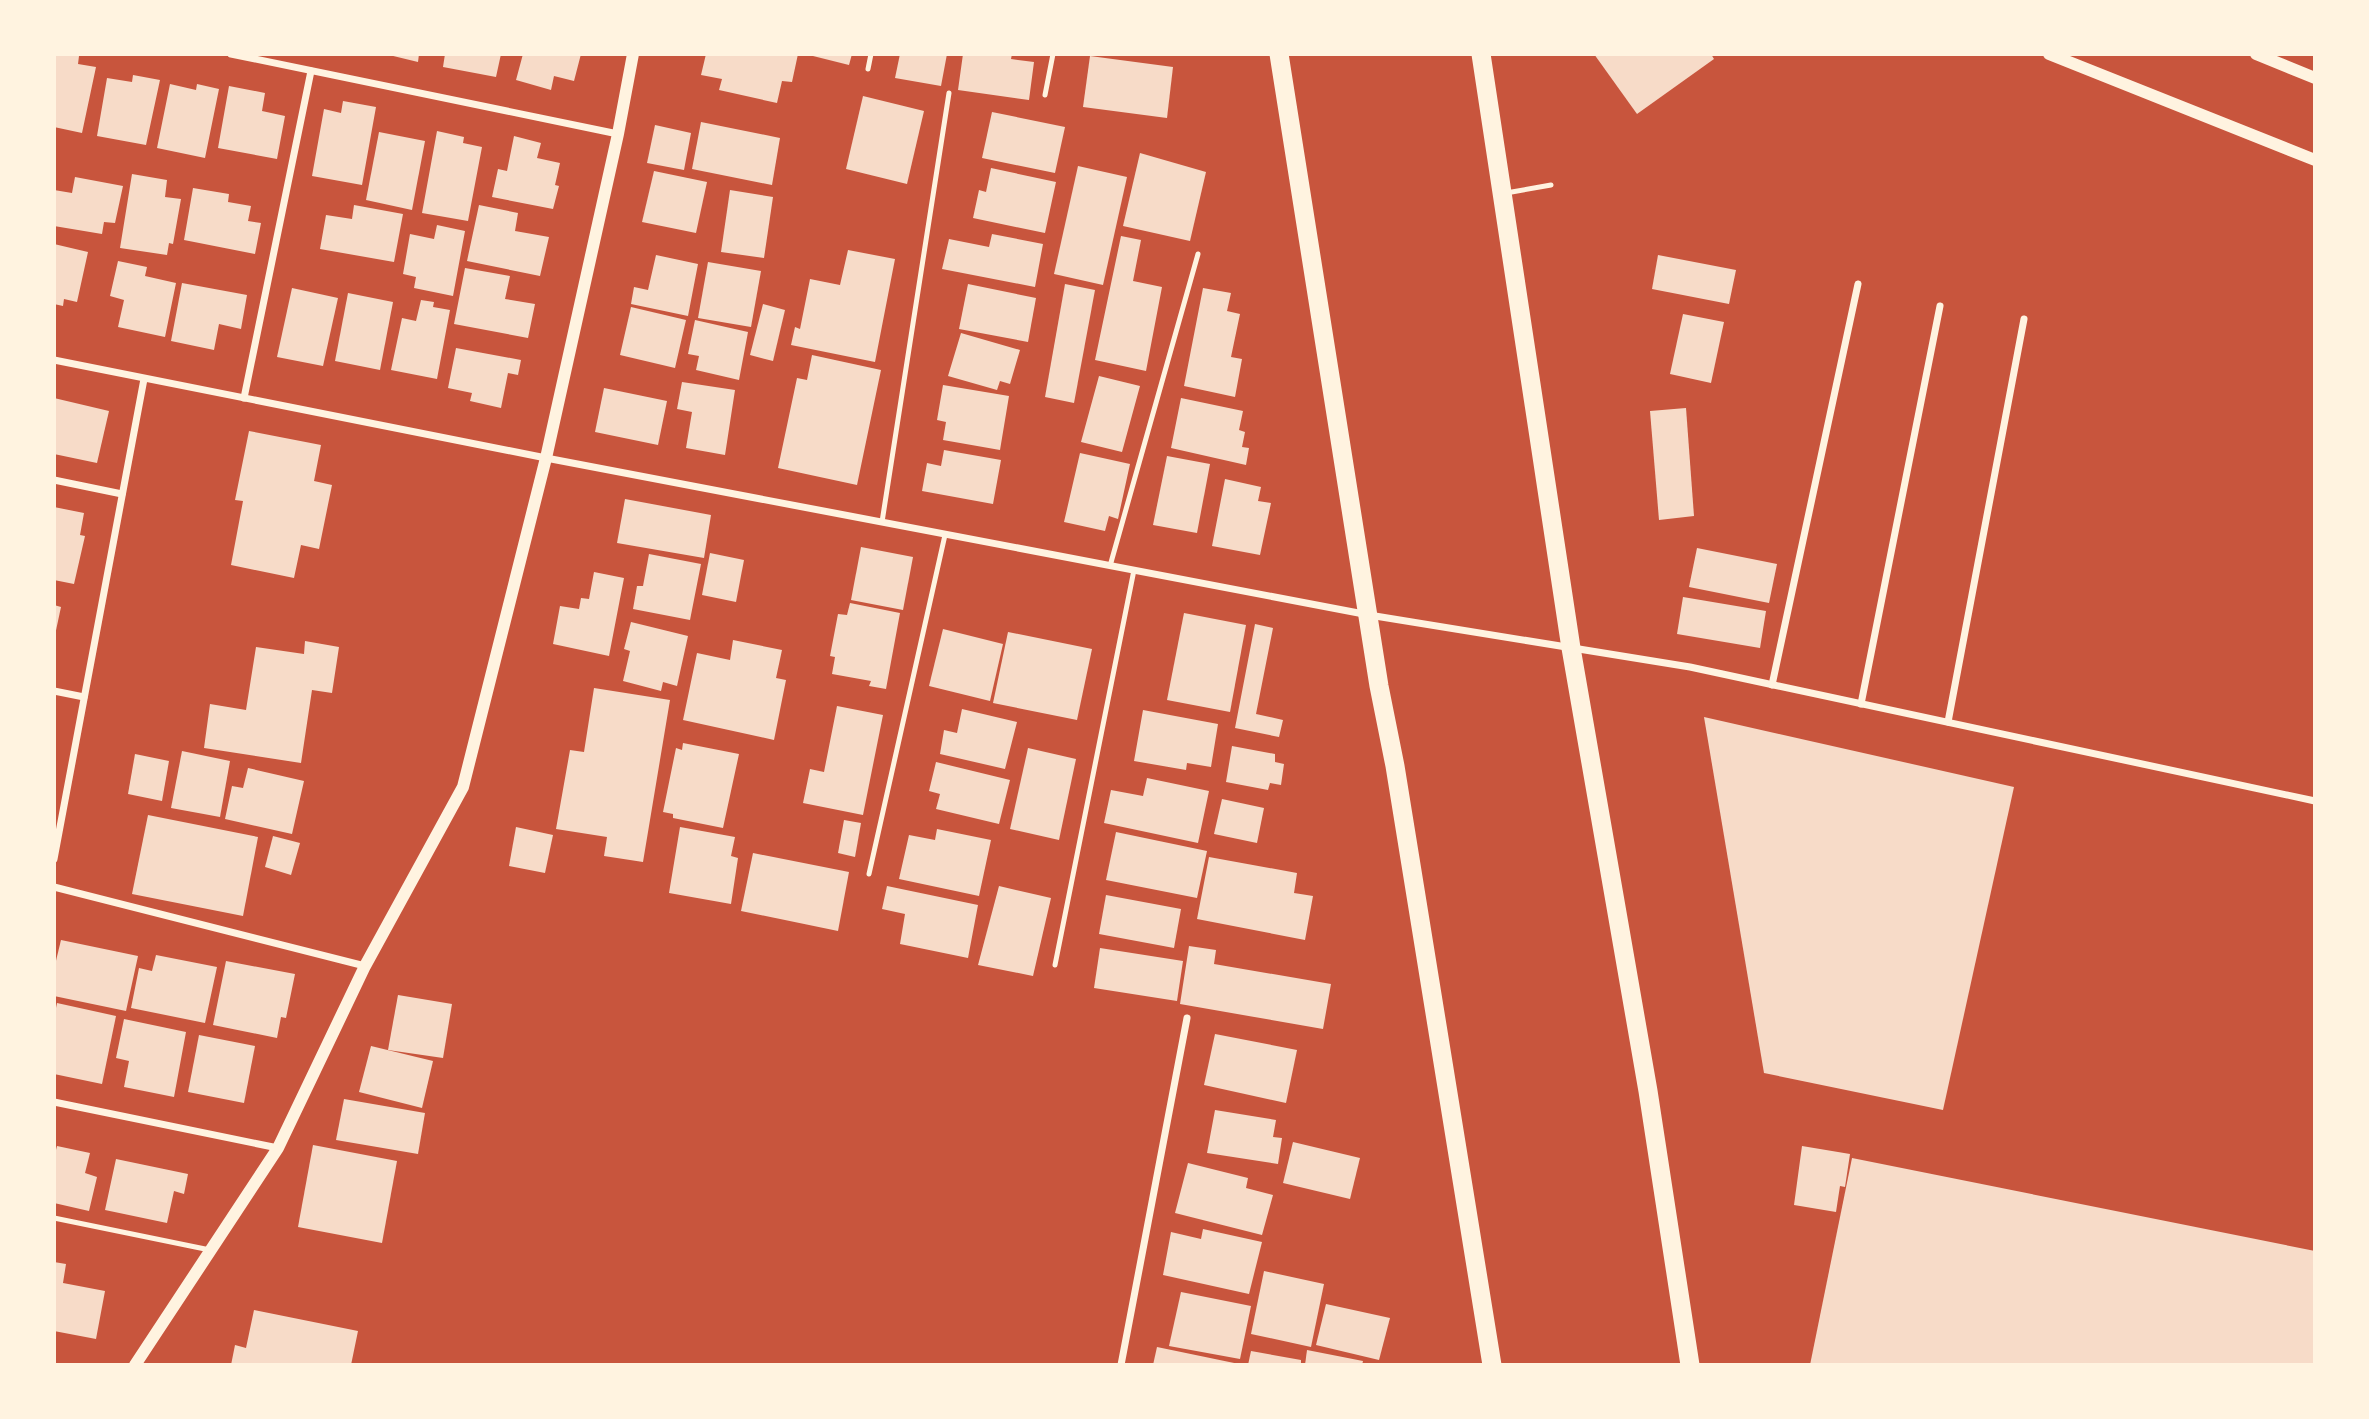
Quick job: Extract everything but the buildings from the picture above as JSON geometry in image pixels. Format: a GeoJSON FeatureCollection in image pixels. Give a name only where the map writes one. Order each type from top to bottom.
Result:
{"type":"FeatureCollection","features":[{"type":"Feature","properties":{"kind":"highway"},"geometry":{"type":"LineString","coordinates":[[1279,54],[1492,1365]]}},
{"type":"Feature","properties":{"kind":"highway"},"geometry":{"type":"LineString","coordinates":[[1480,54],[1571,648],[1648,1091],[1690,1365]]}},
{"type":"Feature","properties":{"kind":"street"},"geometry":{"type":"LineString","coordinates":[[231,54],[618,134]]}},
{"type":"Feature","properties":{"kind":"street"},"geometry":{"type":"LineString","coordinates":[[135,1365],[278,1148],[365,966],[463,787],[546,458],[618,134],[633,54]]}},
{"type":"Feature","properties":{"kind":"street"},"geometry":{"type":"LineString","coordinates":[[2049,54],[2315,160]]}},
{"type":"Feature","properties":{"kind":"street"},"geometry":{"type":"LineString","coordinates":[[2257,54],[2315,78]]}},
{"type":"Feature","properties":{"kind":"street"},"geometry":{"type":"LineString","coordinates":[[244,398],[312,71]]}},
{"type":"Feature","properties":{"kind":"street"},"geometry":{"type":"LineString","coordinates":[[1772,685],[1858,284]]}},
{"type":"Feature","properties":{"kind":"street"},"geometry":{"type":"LineString","coordinates":[[1861,704],[1940,306]]}},
{"type":"Feature","properties":{"kind":"street"},"geometry":{"type":"LineString","coordinates":[[1948,722],[2024,319]]}},
{"type":"Feature","properties":{"kind":"street"},"geometry":{"type":"LineString","coordinates":[[54,360],[546,458],[1369,615],[1690,667],[2315,801]]}},
{"type":"Feature","properties":{"kind":"street"},"geometry":{"type":"LineString","coordinates":[[54,859],[144,379]]}},
{"type":"Feature","properties":{"kind":"street"},"geometry":{"type":"LineString","coordinates":[[54,480],[122,494]]}},
{"type":"Feature","properties":{"kind":"street"},"geometry":{"type":"LineString","coordinates":[[54,691],[84,697]]}},
{"type":"Feature","properties":{"kind":"street"},"geometry":{"type":"LineString","coordinates":[[54,887],[365,966]]}},
{"type":"Feature","properties":{"kind":"street"},"geometry":{"type":"LineString","coordinates":[[1121,1365],[1187,1018]]}},
{"type":"Feature","properties":{"kind":"street"},"geometry":{"type":"LineString","coordinates":[[54,1102],[278,1148]]}},
{"type":"Feature","properties":{"kind":"lane"},"geometry":{"type":"LineString","coordinates":[[868,69],[871,54]]}},
{"type":"Feature","properties":{"kind":"lane"},"geometry":{"type":"LineString","coordinates":[[1045,95],[1053,54]]}},
{"type":"Feature","properties":{"kind":"lane"},"geometry":{"type":"LineString","coordinates":[[882,523],[949,93]]}},
{"type":"Feature","properties":{"kind":"lane"},"geometry":{"type":"LineString","coordinates":[[1501,194],[1551,185]]}},
{"type":"Feature","properties":{"kind":"lane"},"geometry":{"type":"LineString","coordinates":[[1110,566],[1198,254]]}},
{"type":"Feature","properties":{"kind":"lane"},"geometry":{"type":"LineString","coordinates":[[869,874],[946,535]]}},
{"type":"Feature","properties":{"kind":"lane"},"geometry":{"type":"LineString","coordinates":[[1055,965],[1134,570]]}},
{"type":"Feature","properties":{"kind":"lane"},"geometry":{"type":"LineString","coordinates":[[54,1218],[210,1250]]}}]}
